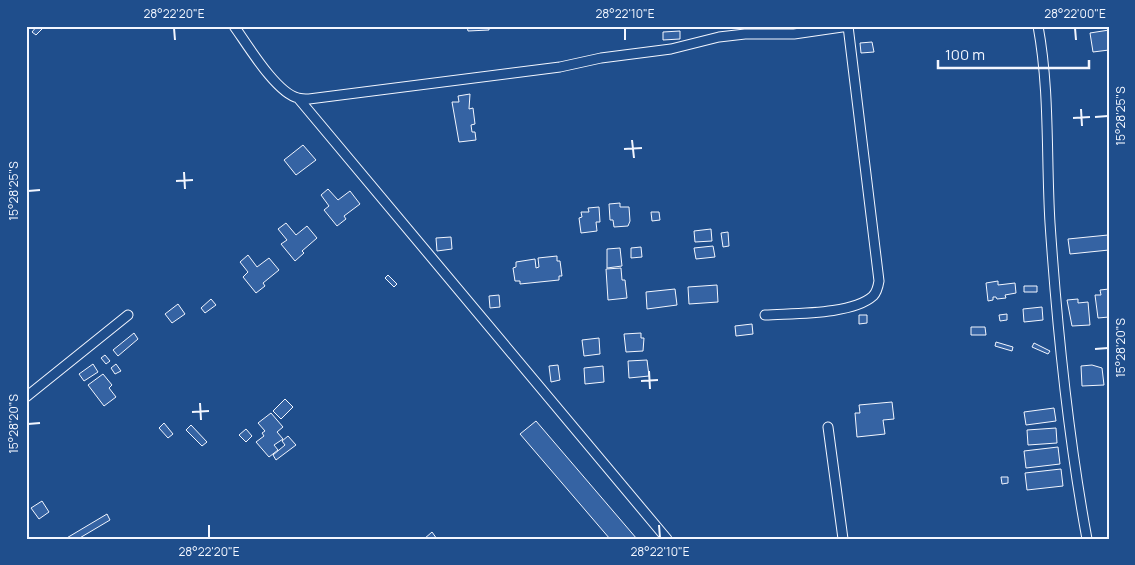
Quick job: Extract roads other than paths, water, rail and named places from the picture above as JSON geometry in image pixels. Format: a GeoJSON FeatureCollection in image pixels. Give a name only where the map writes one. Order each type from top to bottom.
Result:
{"type":"FeatureCollection","features":[{"type":"Feature","properties":{"kind":"street"},"geometry":{"type":"LineString","coordinates":[[234,26],[276,82],[288,93],[298,98],[309,99],[560,67],[601,58],[671,49],[728,36],[794,34],[849,26],[879,281],[877,291],[867,300],[839,309],[765,315]]}},
{"type":"Feature","properties":{"kind":"street"},"geometry":{"type":"LineString","coordinates":[[1038,26],[1046,107],[1050,224],[1066,383],[1087,539]]}},
{"type":"Feature","properties":{"kind":"street"},"geometry":{"type":"LineString","coordinates":[[298,98],[667,539]]}},
{"type":"Feature","properties":{"kind":"street"},"geometry":{"type":"LineString","coordinates":[[26,398],[128,315]]}},
{"type":"Feature","properties":{"kind":"street"},"geometry":{"type":"LineString","coordinates":[[828,427],[843,539]]}}]}
